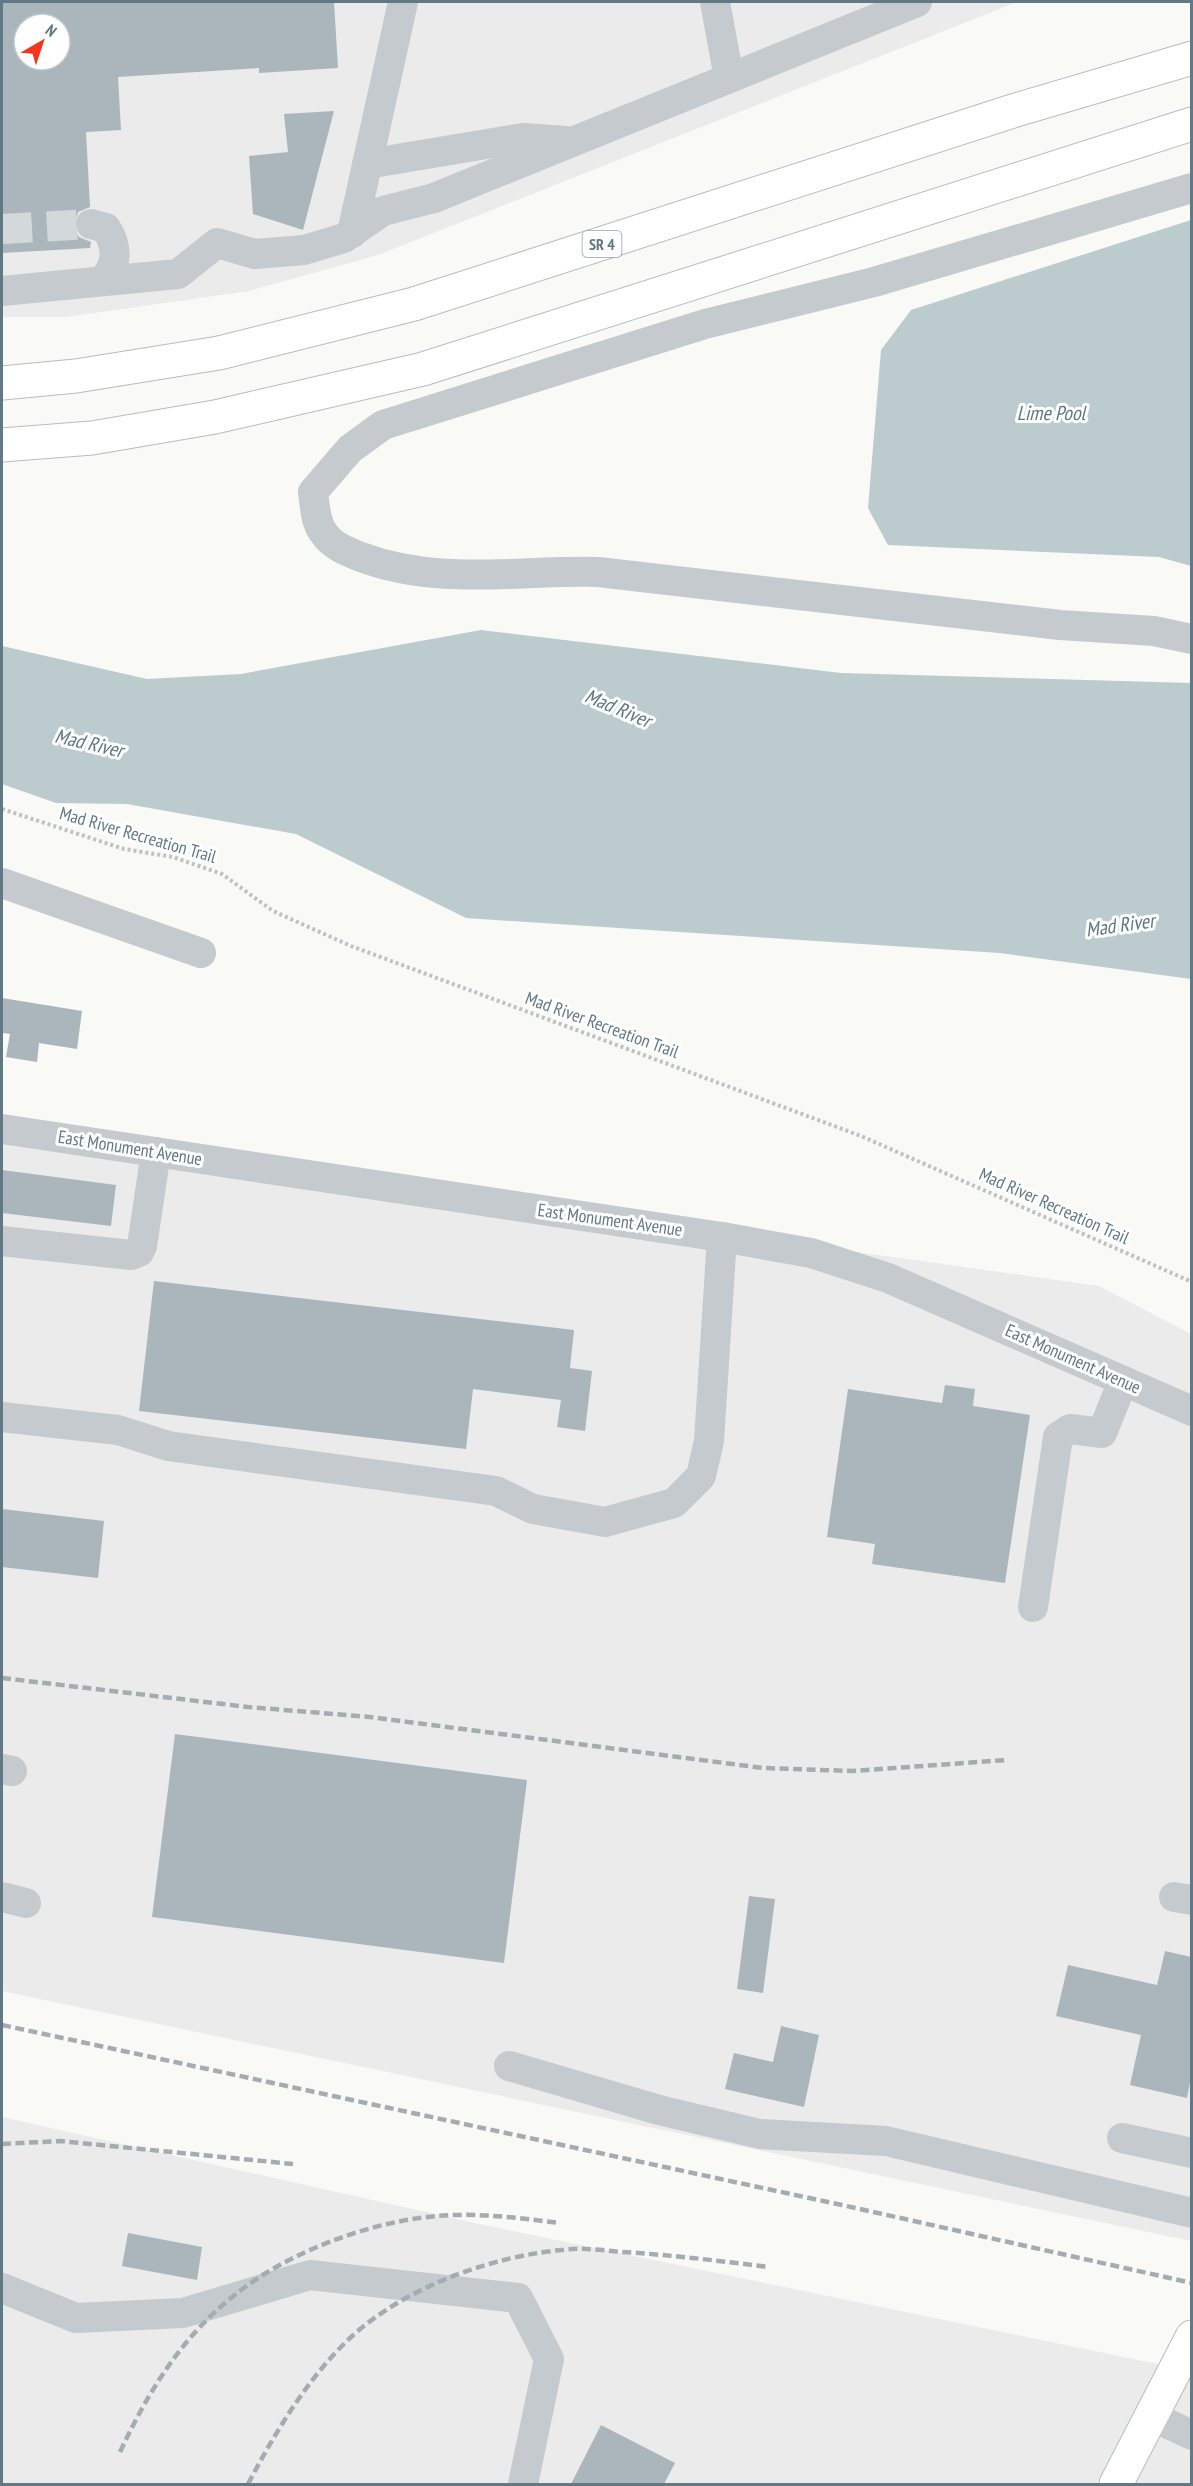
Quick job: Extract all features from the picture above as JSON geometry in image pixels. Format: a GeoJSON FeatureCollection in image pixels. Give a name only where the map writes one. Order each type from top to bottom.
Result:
{"type":"FeatureCollection","features":[{"type":"Feature","properties":{"kind":"main road"},"geometry":{"type":"LineString","coordinates":[[1016,110],[1191,44]]}},
{"type":"Feature","properties":{"kind":"main road","name":"SR 4"},"geometry":{"type":"LineString","coordinates":[[2,382],[76,376],[219,353],[414,304],[1016,110],[1191,58]]}},
{"type":"Feature","properties":{"kind":"main road"},"geometry":{"type":"LineString","coordinates":[[2,445],[92,438],[215,417],[423,369],[1191,124]]}},
{"type":"Feature","properties":{"kind":"main road"},"geometry":{"type":"LineString","coordinates":[[1116,2484],[1191,2337]]}},
{"type":"Feature","properties":{"kind":"street"},"geometry":{"type":"LineString","coordinates":[[352,233],[403,2]]}},
{"type":"Feature","properties":{"kind":"street"},"geometry":{"type":"LineString","coordinates":[[715,2],[729,78]]}},
{"type":"Feature","properties":{"kind":"street"},"geometry":{"type":"LineString","coordinates":[[2,291],[178,274],[217,243],[255,254],[304,250],[344,238],[383,211],[434,198],[917,2]]}},
{"type":"Feature","properties":{"kind":"street"},"geometry":{"type":"LineString","coordinates":[[367,164],[523,138],[575,141]]}},
{"type":"Feature","properties":{"kind":"street"},"geometry":{"type":"LineString","coordinates":[[1191,188],[874,282],[705,324],[383,425],[350,449],[313,492],[316,517],[331,542],[342,550],[374,562],[411,571],[449,576],[558,571],[598,572],[1048,624],[1154,631],[1191,639]]}},
{"type":"Feature","properties":{"kind":"street"},"geometry":{"type":"LineString","coordinates":[[91,224],[106,228],[116,250],[112,268],[102,281]]}},
{"type":"Feature","properties":{"kind":"street"},"geometry":{"type":"LineString","coordinates":[[2,883],[201,953]]}},
{"type":"Feature","properties":{"kind":"street","name":"East Monument Avenue"},"geometry":{"type":"LineString","coordinates":[[2,1129],[722,1237],[811,1253],[888,1278],[1191,1411]]}},
{"type":"Feature","properties":{"kind":"street"},"geometry":{"type":"LineString","coordinates":[[2,1241],[131,1255],[139,1252],[142,1246],[156,1152]]}},
{"type":"Feature","properties":{"kind":"street"},"geometry":{"type":"LineString","coordinates":[[2,1417],[118,1430],[168,1446],[496,1491],[533,1509],[605,1522],[674,1503],[701,1476],[709,1441],[722,1237]]}},
{"type":"Feature","properties":{"kind":"street"},"geometry":{"type":"LineString","coordinates":[[1032,1607],[1058,1437],[1070,1429],[1102,1433],[1123,1381]]}},
{"type":"Feature","properties":{"kind":"street"},"geometry":{"type":"LineString","coordinates":[[509,2066],[659,2110],[760,2134],[886,2141],[1191,2213]]}},
{"type":"Feature","properties":{"kind":"street"},"geometry":{"type":"LineString","coordinates":[[1122,2138],[1191,2153]]}},
{"type":"Feature","properties":{"kind":"street"},"geometry":{"type":"LineString","coordinates":[[2,2288],[76,2318],[183,2313],[310,2275],[518,2298],[549,2359],[523,2484]]}},
{"type":"Feature","properties":{"kind":"street"},"geometry":{"type":"LineString","coordinates":[[1151,2416],[1191,2435]]}},
{"type":"Feature","properties":{"kind":"path","name":"Mad River Recreation Trail"},"geometry":{"type":"LineString","coordinates":[[2,809],[124,849],[173,857],[222,874],[273,911],[351,946],[861,1136],[1191,1282]]}},
{"type":"Feature","properties":{"kind":"shaded area"},"geometry":{"type":"Polygon","coordinates":[[[2,2],[1017,2],[378,255],[249,291],[66,317],[2,317],[2,2]]]}},
{"type":"Feature","properties":{"kind":"shaded area"},"geometry":{"type":"Polygon","coordinates":[[[2,1132],[1099,1286],[1191,1334],[1191,2241],[2,1991],[2,1132]]]}},
{"type":"Feature","properties":{"kind":"shaded area"},"geometry":{"type":"Polygon","coordinates":[[[2,2117],[484,2225],[1191,2371],[1191,2484],[2,2484],[2,2117]]]}},
{"type":"Feature","properties":{"kind":"water","name":"Lime Pool"},"geometry":{"type":"Polygon","coordinates":[[[1191,220],[1191,566],[1159,557],[888,545],[868,508],[881,350],[911,310],[1191,220]]]}},
{"type":"Feature","properties":{"kind":"water","name":"Mad River"},"geometry":{"type":"Polygon","coordinates":[[[481,630],[841,673],[1191,683],[1191,979],[1000,953],[466,918],[296,834],[127,804],[56,803],[2,784],[2,646],[147,679],[241,674],[481,630]]]}},
{"type":"Feature","properties":{"kind":"building"},"geometry":{"type":"Polygon","coordinates":[[[2,2],[334,2],[338,68],[259,73],[259,68],[118,77],[121,130],[86,132],[90,207],[78,212],[74,228],[79,237],[91,242],[90,248],[2,253],[2,2]]]}},
{"type":"Feature","properties":{"kind":"building"},"geometry":{"type":"Polygon","coordinates":[[[334,111],[303,230],[253,214],[249,156],[288,152],[284,114],[334,111]]]}},
{"type":"Feature","properties":{"kind":"building"},"geometry":{"type":"Polygon","coordinates":[[[2,998],[82,1011],[77,1049],[39,1043],[37,1062],[6,1057],[10,1034],[2,1033],[2,998]]]}},
{"type":"Feature","properties":{"kind":"building"},"geometry":{"type":"Polygon","coordinates":[[[2,1170],[116,1185],[111,1226],[2,1213],[2,1170]]]}},
{"type":"Feature","properties":{"kind":"building"},"geometry":{"type":"Polygon","coordinates":[[[154,1281],[574,1330],[570,1368],[592,1371],[585,1431],[557,1427],[561,1400],[473,1389],[466,1449],[139,1411],[154,1281]]]}},
{"type":"Feature","properties":{"kind":"building"},"geometry":{"type":"Polygon","coordinates":[[[945,1385],[975,1389],[973,1406],[1030,1415],[1005,1583],[872,1564],[875,1544],[827,1537],[848,1389],[942,1403],[945,1385]]]}},
{"type":"Feature","properties":{"kind":"building"},"geometry":{"type":"Polygon","coordinates":[[[2,1509],[104,1521],[98,1578],[2,1567],[2,1509]]]}},
{"type":"Feature","properties":{"kind":"building"},"geometry":{"type":"Polygon","coordinates":[[[175,1734],[527,1780],[504,1963],[152,1917],[175,1734]]]}},
{"type":"Feature","properties":{"kind":"building"},"geometry":{"type":"Polygon","coordinates":[[[749,1896],[775,1899],[763,1993],[737,1989],[749,1896]]]}},
{"type":"Feature","properties":{"kind":"building"},"geometry":{"type":"Polygon","coordinates":[[[1165,1951],[1191,1957],[1191,2077],[1187,2098],[1130,2085],[1141,2035],[1056,2016],[1068,1965],[1157,1985],[1165,1951]]]}},
{"type":"Feature","properties":{"kind":"building"},"geometry":{"type":"Polygon","coordinates":[[[781,2026],[819,2035],[804,2107],[725,2089],[734,2053],[773,2062],[781,2026]]]}},
{"type":"Feature","properties":{"kind":"building"},"geometry":{"type":"Polygon","coordinates":[[[128,2233],[202,2247],[197,2280],[122,2266],[128,2233]]]}},
{"type":"Feature","properties":{"kind":"building"},"geometry":{"type":"Polygon","coordinates":[[[601,2425],[675,2463],[664,2484],[571,2484],[601,2425]]]}},
{"type":"Feature","properties":{"kind":"tunnel"},"geometry":{"type":"LineString","coordinates":[[2,229],[91,224]]}},
{"type":"Feature","properties":{"kind":"railway"},"geometry":{"type":"LineString","coordinates":[[2,1678],[248,1707],[370,1717],[763,1768],[853,1771],[1006,1760]]}},
{"type":"Feature","properties":{"kind":"railway"},"geometry":{"type":"LineString","coordinates":[[2,2025],[842,2205],[1192,2283]]}},
{"type":"Feature","properties":{"kind":"railway"},"geometry":{"type":"LineString","coordinates":[[2,2144],[60,2141],[293,2164]]}},
{"type":"Feature","properties":{"kind":"railway"},"geometry":{"type":"LineString","coordinates":[[120,2452],[158,2381],[204,2323],[230,2299],[260,2277],[294,2258],[362,2231],[424,2217],[482,2215],[560,2223]]}},
{"type":"Feature","properties":{"kind":"railway"},"geometry":{"type":"LineString","coordinates":[[248,2484],[289,2413],[312,2380],[339,2349],[388,2309],[447,2278],[511,2258],[573,2249],[660,2255],[769,2267]]}}]}
